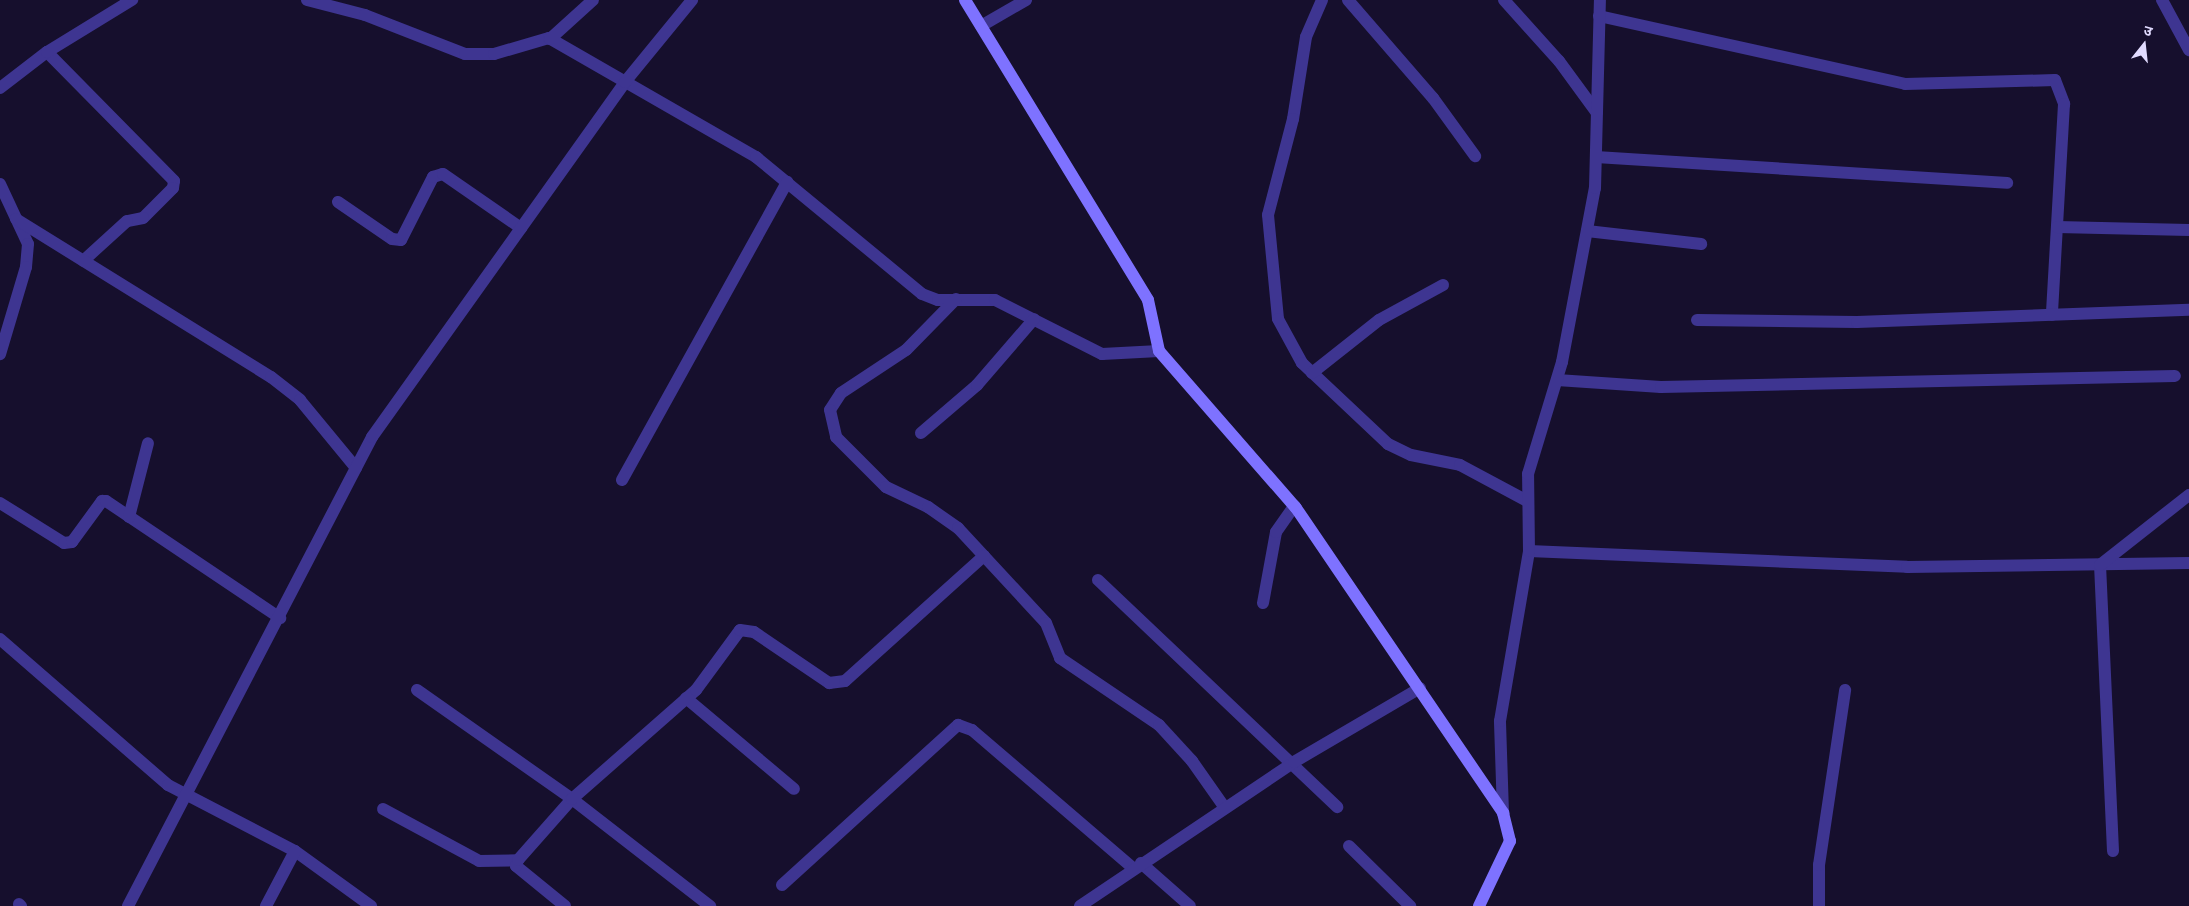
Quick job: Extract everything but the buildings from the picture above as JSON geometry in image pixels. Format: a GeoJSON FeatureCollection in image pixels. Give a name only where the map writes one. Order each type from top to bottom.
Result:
{"type":"FeatureCollection","features":[{"type":"Feature","properties":{"kind":"street"},"geometry":{"type":"LineString","coordinates":[[0,88],[47,52],[132,0]]}},
{"type":"Feature","properties":{"kind":"street"},"geometry":{"type":"LineString","coordinates":[[307,0],[365,15],[465,54],[494,54],[550,39],[592,0]]}},
{"type":"Feature","properties":{"kind":"street"},"geometry":{"type":"LineString","coordinates":[[128,906],[280,618],[372,437],[625,82],[692,0]]}},
{"type":"Feature","properties":{"kind":"street"},"geometry":{"type":"LineString","coordinates":[[965,0],[1148,300],[1159,351],[1294,506],[1420,688],[1503,813]]}},
{"type":"Feature","properties":{"kind":"street"},"geometry":{"type":"LineString","coordinates":[[981,26],[1026,0]]}},
{"type":"Feature","properties":{"kind":"street"},"geometry":{"type":"LineString","coordinates":[[1322,0],[1311,16],[1293,119],[1270,203],[1266,234],[1278,319],[1286,338],[1312,373],[1388,444],[1411,455],[1460,465],[1527,502]]}},
{"type":"Feature","properties":{"kind":"street"},"geometry":{"type":"LineString","coordinates":[[1348,0],[1433,98],[1475,156]]}},
{"type":"Feature","properties":{"kind":"street"},"geometry":{"type":"LineString","coordinates":[[1504,0],[1560,61],[1597,113]]}},
{"type":"Feature","properties":{"kind":"street"},"geometry":{"type":"LineString","coordinates":[[1479,906],[1510,841],[1503,813],[1500,721],[1529,551],[1528,474],[1557,380],[1587,231],[1596,157],[1600,0]]}},
{"type":"Feature","properties":{"kind":"street"},"geometry":{"type":"LineString","coordinates":[[2162,0],[2189,50]]}},
{"type":"Feature","properties":{"kind":"street"},"geometry":{"type":"LineString","coordinates":[[1599,16],[1905,84],[2054,80],[2064,104],[2052,315]]}},
{"type":"Feature","properties":{"kind":"street"},"geometry":{"type":"LineString","coordinates":[[550,39],[756,157],[922,294],[956,299],[995,300],[1102,354],[1159,351]]}},
{"type":"Feature","properties":{"kind":"street"},"geometry":{"type":"LineString","coordinates":[[47,52],[174,180],[173,188],[143,218],[127,221],[83,260]]}},
{"type":"Feature","properties":{"kind":"street"},"geometry":{"type":"LineString","coordinates":[[1596,157],[2007,183]]}},
{"type":"Feature","properties":{"kind":"street"},"geometry":{"type":"LineString","coordinates":[[338,202],[392,239],[401,240],[433,177],[443,174],[521,228]]}},
{"type":"Feature","properties":{"kind":"street"},"geometry":{"type":"LineString","coordinates":[[622,480],[787,182]]}},
{"type":"Feature","properties":{"kind":"street"},"geometry":{"type":"LineString","coordinates":[[0,184],[28,244],[26,267],[0,354]]}},
{"type":"Feature","properties":{"kind":"street"},"geometry":{"type":"LineString","coordinates":[[16,218],[271,378],[300,400],[356,468]]}},
{"type":"Feature","properties":{"kind":"street"},"geometry":{"type":"LineString","coordinates":[[2057,228],[2189,230]]}},
{"type":"Feature","properties":{"kind":"street"},"geometry":{"type":"LineString","coordinates":[[1587,231],[1701,244]]}},
{"type":"Feature","properties":{"kind":"street"},"geometry":{"type":"LineString","coordinates":[[1312,373],[1400,306],[1444,285]]}},
{"type":"Feature","properties":{"kind":"street"},"geometry":{"type":"LineString","coordinates":[[956,299],[906,350],[840,393],[834,401],[830,420],[836,437],[868,471],[899,495],[944,516],[1046,623],[1060,658],[1159,725],[1192,761],[1225,808]]}},
{"type":"Feature","properties":{"kind":"street"},"geometry":{"type":"LineString","coordinates":[[1697,320],[1857,322],[2189,310]]}},
{"type":"Feature","properties":{"kind":"street"},"geometry":{"type":"LineString","coordinates":[[921,433],[977,385],[1034,319]]}},
{"type":"Feature","properties":{"kind":"street"},"geometry":{"type":"LineString","coordinates":[[1557,380],[1661,387],[2175,376]]}},
{"type":"Feature","properties":{"kind":"street"},"geometry":{"type":"LineString","coordinates":[[129,517],[148,443]]}},
{"type":"Feature","properties":{"kind":"street"},"geometry":{"type":"LineString","coordinates":[[2100,564],[2189,494]]}},
{"type":"Feature","properties":{"kind":"street"},"geometry":{"type":"LineString","coordinates":[[0,503],[64,543],[77,537],[102,500],[280,618]]}},
{"type":"Feature","properties":{"kind":"street"},"geometry":{"type":"LineString","coordinates":[[1263,603],[1276,532],[1294,506]]}},
{"type":"Feature","properties":{"kind":"street"},"geometry":{"type":"LineString","coordinates":[[1529,551],[1907,567],[2189,563]]}},
{"type":"Feature","properties":{"kind":"street"},"geometry":{"type":"LineString","coordinates":[[565,906],[516,866],[518,860],[572,799],[686,698],[708,676],[734,636],[746,629],[829,683],[850,679],[984,556]]}},
{"type":"Feature","properties":{"kind":"street"},"geometry":{"type":"LineString","coordinates":[[2100,564],[2113,851]]}},
{"type":"Feature","properties":{"kind":"street"},"geometry":{"type":"LineString","coordinates":[[1098,580],[1294,762],[1338,807]]}},
{"type":"Feature","properties":{"kind":"street"},"geometry":{"type":"LineString","coordinates":[[0,639],[168,785],[295,851],[370,906]]}},
{"type":"Feature","properties":{"kind":"street"},"geometry":{"type":"LineString","coordinates":[[1080,906],[1294,762],[1420,688]]}},
{"type":"Feature","properties":{"kind":"street"},"geometry":{"type":"LineString","coordinates":[[417,690],[572,799],[710,906]]}},
{"type":"Feature","properties":{"kind":"street"},"geometry":{"type":"LineString","coordinates":[[1819,906],[1820,865],[1845,690]]}},
{"type":"Feature","properties":{"kind":"street"},"geometry":{"type":"LineString","coordinates":[[686,698],[794,788]]}},
{"type":"Feature","properties":{"kind":"street"},"geometry":{"type":"LineString","coordinates":[[782,884],[958,725],[972,730],[1137,866],[1190,906]]}},
{"type":"Feature","properties":{"kind":"street"},"geometry":{"type":"LineString","coordinates":[[383,809],[479,861],[518,860]]}},
{"type":"Feature","properties":{"kind":"street"},"geometry":{"type":"LineString","coordinates":[[1349,846],[1410,906]]}},
{"type":"Feature","properties":{"kind":"street"},"geometry":{"type":"LineString","coordinates":[[266,906],[295,851]]}}]}
